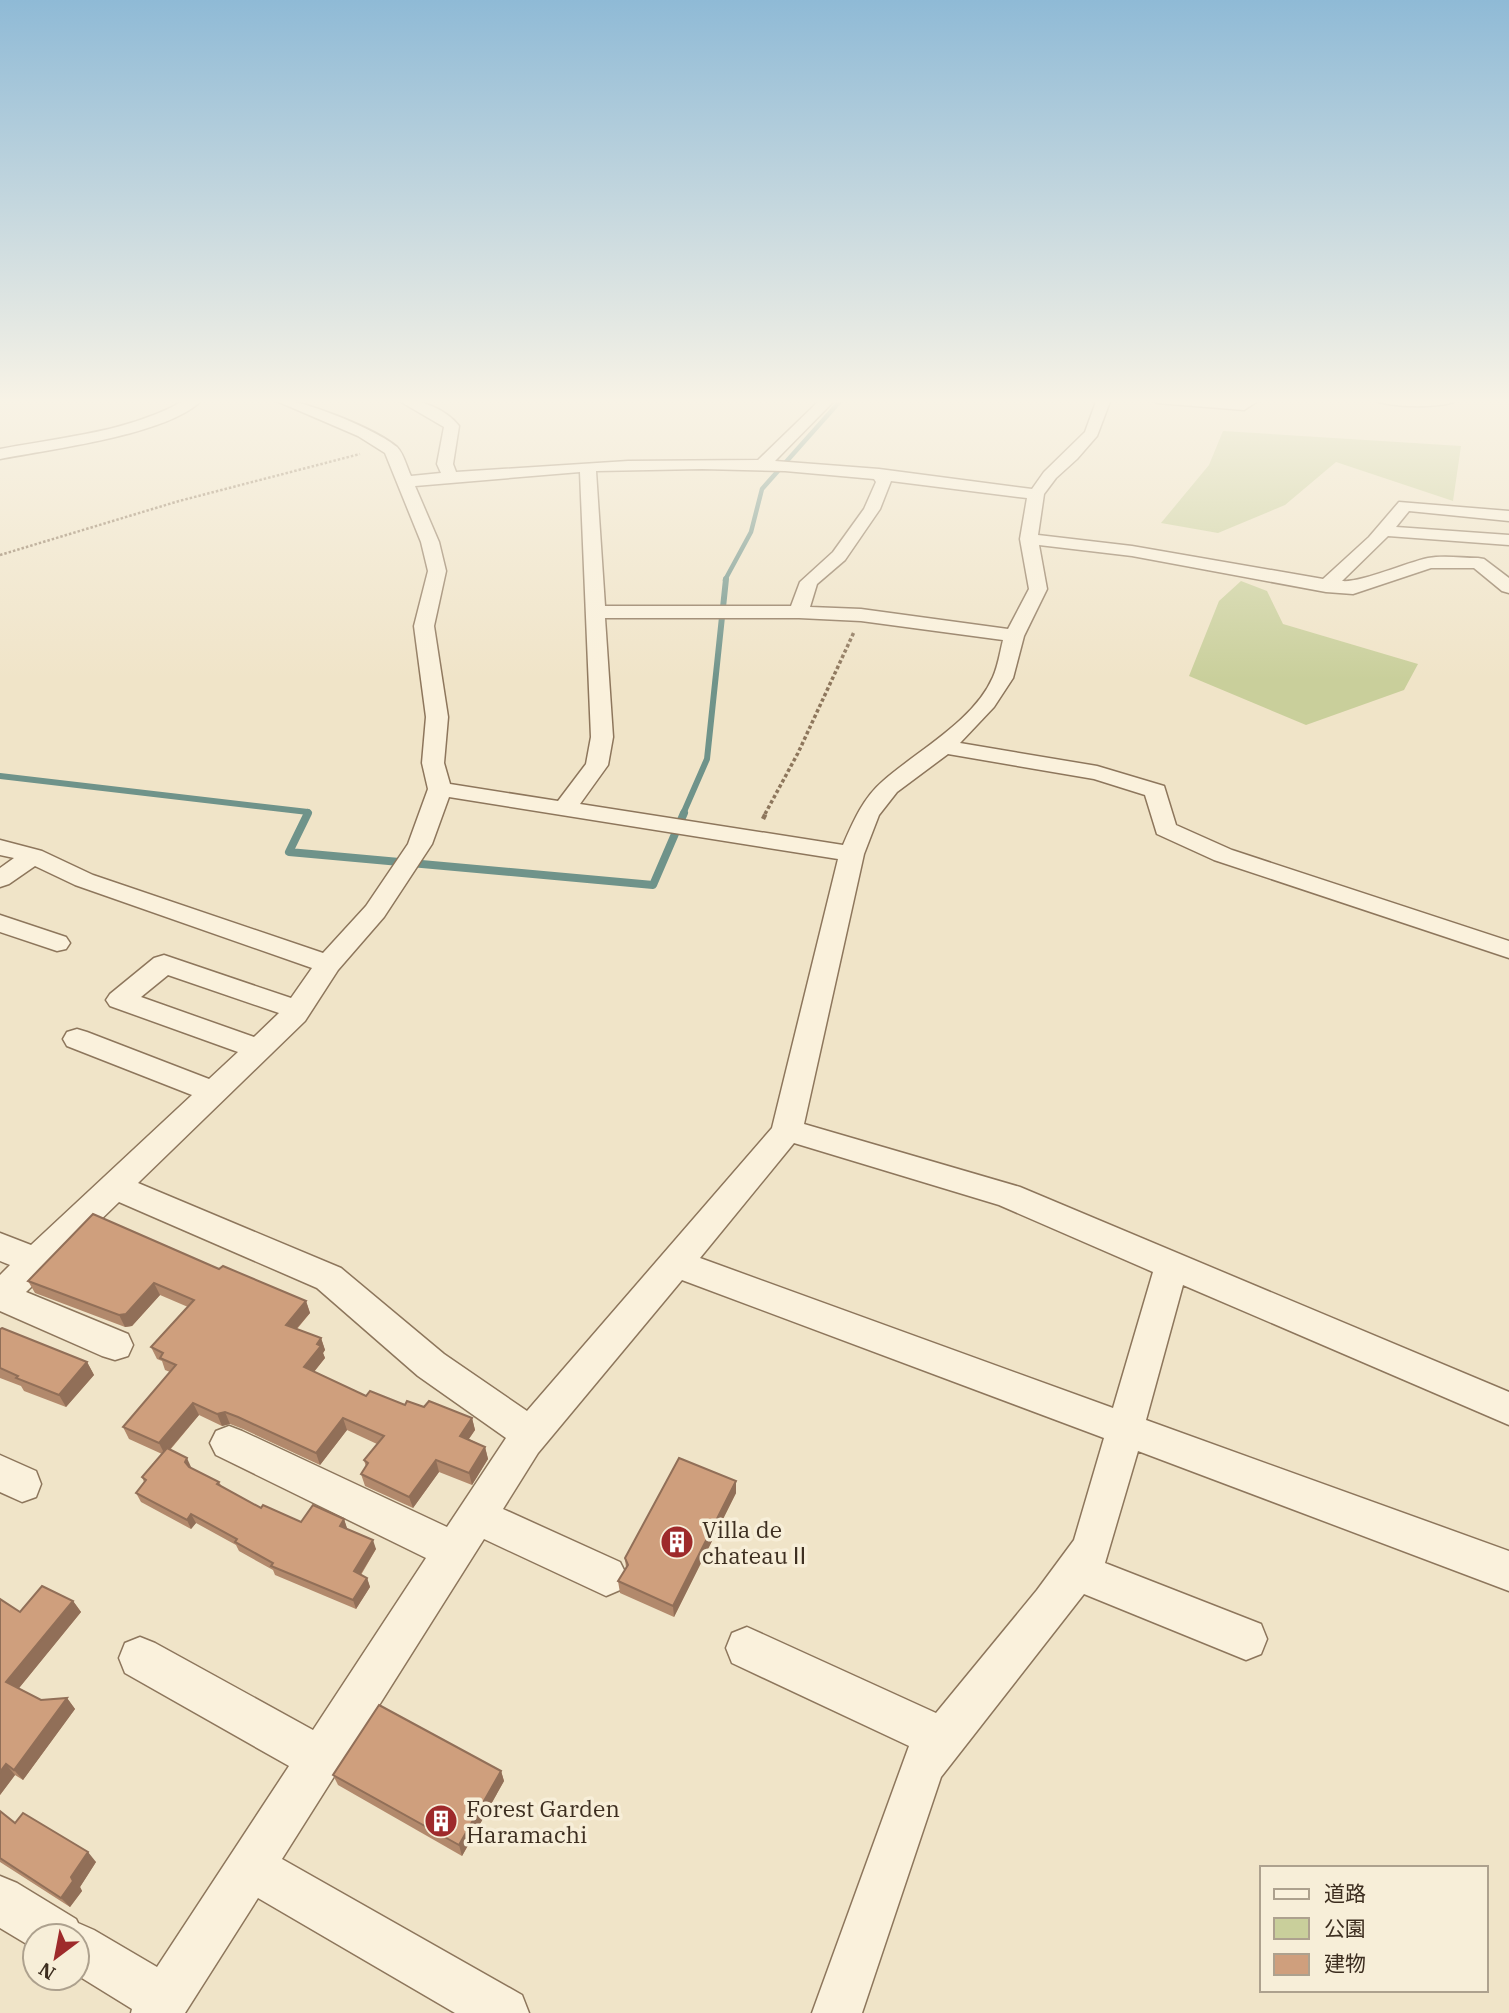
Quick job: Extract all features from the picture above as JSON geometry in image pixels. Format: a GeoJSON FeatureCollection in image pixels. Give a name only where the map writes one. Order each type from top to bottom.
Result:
{"type":"FeatureCollection","features":[{"type":"Feature","properties":{"kind":"street"},"geometry":{"type":"LineString","coordinates":[[115,1345],[0,1296],[298,1010],[328,964],[375,911],[420,844],[440,789],[433,763],[437,717],[424,626],[437,572],[430,542],[409,493]]}},
{"type":"Feature","properties":{"kind":"street"},"geometry":{"type":"LineString","coordinates":[[564,808],[597,765],[601,737],[589,493]]}},
{"type":"Feature","properties":{"kind":"street"},"geometry":{"type":"LineString","coordinates":[[799,612],[809,582],[839,556],[872,509],[879,493]]}},
{"type":"Feature","properties":{"kind":"street"},"geometry":{"type":"LineString","coordinates":[[91,1957],[160,2007],[530,1434],[677,1264],[787,1130],[852,854],[868,814],[889,787],[944,747],[987,703],[1003,678],[1014,636],[1038,589],[1029,539],[1035,495],[1020,493]]}},
{"type":"Feature","properties":{"kind":"street"},"geometry":{"type":"LineString","coordinates":[[1326,586],[1384,531],[1405,506],[1509,516]]}},
{"type":"Feature","properties":{"kind":"street"},"geometry":{"type":"LineString","coordinates":[[1384,531],[1509,541]]}},
{"type":"Feature","properties":{"kind":"street"},"geometry":{"type":"LineString","coordinates":[[1029,539],[1132,551],[1326,586],[1353,588],[1398,571],[1431,563],[1478,563],[1509,587]]}},
{"type":"Feature","properties":{"kind":"street"},"geometry":{"type":"LineString","coordinates":[[1478,563],[1482,550],[1509,541]]}},
{"type":"Feature","properties":{"kind":"street"},"geometry":{"type":"LineString","coordinates":[[596,612],[799,612],[861,615],[1014,636]]}},
{"type":"Feature","properties":{"kind":"street"},"geometry":{"type":"LineString","coordinates":[[944,747],[1097,773],[1156,792],[1165,829],[1223,855],[1509,950]]}},
{"type":"Feature","properties":{"kind":"street"},"geometry":{"type":"LineString","coordinates":[[440,789],[852,854]]}},
{"type":"Feature","properties":{"kind":"street"},"geometry":{"type":"LineString","coordinates":[[0,847],[33,856],[84,880],[328,964]]}},
{"type":"Feature","properties":{"kind":"street"},"geometry":{"type":"LineString","coordinates":[[0,879],[33,856]]}},
{"type":"Feature","properties":{"kind":"street"},"geometry":{"type":"LineString","coordinates":[[0,923],[57,943]]}},
{"type":"Feature","properties":{"kind":"street"},"geometry":{"type":"LineString","coordinates":[[260,1049],[120,1000],[164,964],[298,1010]]}},
{"type":"Feature","properties":{"kind":"street"},"geometry":{"type":"LineString","coordinates":[[77,1039],[214,1092]]}},
{"type":"Feature","properties":{"kind":"street"},"geometry":{"type":"LineString","coordinates":[[787,1130],[1009,1196],[1509,1409]]}},
{"type":"Feature","properties":{"kind":"street"},"geometry":{"type":"LineString","coordinates":[[116,1187],[329,1278],[431,1364],[530,1434]]}},
{"type":"Feature","properties":{"kind":"street"},"geometry":{"type":"LineString","coordinates":[[0,1246],[36,1262]]}},
{"type":"Feature","properties":{"kind":"street"},"geometry":{"type":"LineString","coordinates":[[677,1264],[1509,1571]]}},
{"type":"Feature","properties":{"kind":"street"},"geometry":{"type":"LineString","coordinates":[[837,2013],[923,1764],[1091,1549],[1172,1265]]}},
{"type":"Feature","properties":{"kind":"street"},"geometry":{"type":"LineString","coordinates":[[229,1443],[454,1551]]}},
{"type":"Feature","properties":{"kind":"street"},"geometry":{"type":"LineString","coordinates":[[476,1516],[606,1576]]}},
{"type":"Feature","properties":{"kind":"street"},"geometry":{"type":"LineString","coordinates":[[1076,1571],[1246,1639]]}},
{"type":"Feature","properties":{"kind":"street"},"geometry":{"type":"LineString","coordinates":[[747,1648],[943,1739]]}},
{"type":"Feature","properties":{"kind":"street"},"geometry":{"type":"LineString","coordinates":[[140,1658],[321,1759]]}},
{"type":"Feature","properties":{"kind":"street"},"geometry":{"type":"LineString","coordinates":[[251,1868],[505,2013]]}},
{"type":"Feature","properties":{"kind":"street"},"geometry":{"type":"LineString","coordinates":[[0,1900],[36,1922]]}},
{"type":"Feature","properties":{"kind":"path"},"geometry":{"type":"LineString","coordinates":[[0,555],[99,522],[201,493]]}},
{"type":"Feature","properties":{"kind":"path"},"geometry":{"type":"LineString","coordinates":[[753,839],[798,753],[861,615]]}},
{"type":"Feature","properties":{"kind":"green space"},"geometry":{"type":"Polygon","coordinates":[[[1186,493],[1299,493],[1285,505],[1218,533],[1161,523],[1186,493]]]}},
{"type":"Feature","properties":{"kind":"green space"},"geometry":{"type":"Polygon","coordinates":[[[1429,493],[1454,493],[1453,501],[1429,493]]]}},
{"type":"Feature","properties":{"kind":"green space"},"geometry":{"type":"Polygon","coordinates":[[[1241,581],[1267,591],[1283,624],[1418,664],[1404,690],[1306,725],[1189,676],[1219,601],[1241,581]]]}},
{"type":"Feature","properties":{"kind":"building"},"geometry":{"type":"Polygon","coordinates":[[[93,1214],[219,1269],[223,1266],[306,1301],[286,1325],[321,1338],[317,1344],[321,1346],[304,1367],[366,1396],[370,1391],[405,1405],[407,1401],[424,1407],[429,1401],[472,1418],[460,1436],[485,1447],[469,1473],[436,1460],[409,1497],[361,1474],[368,1463],[364,1460],[384,1436],[343,1418],[316,1453],[238,1417],[225,1412],[217,1414],[193,1403],[159,1443],[123,1427],[176,1365],[160,1358],[163,1353],[151,1347],[194,1300],[154,1283],[126,1314],[119,1315],[28,1281],[93,1214]]]}},
{"type":"Feature","properties":{"kind":"building"},"geometry":{"type":"Polygon","coordinates":[[[2,1328],[87,1362],[59,1395],[16,1378],[18,1376],[0,1368],[2,1328]]]}},
{"type":"Feature","properties":{"kind":"building"},"geometry":{"type":"Polygon","coordinates":[[[167,1448],[187,1458],[185,1462],[189,1467],[261,1508],[263,1505],[301,1522],[313,1505],[344,1519],[340,1526],[373,1540],[354,1571],[367,1578],[353,1600],[271,1566],[273,1563],[235,1542],[237,1539],[191,1514],[187,1520],[136,1493],[146,1480],[142,1477],[167,1448]]]}},
{"type":"Feature","properties":{"kind":"building","name":"Villa de chateauⅡ"},"geometry":{"type":"Polygon","coordinates":[[[679,1458],[736,1481],[673,1606],[618,1581],[628,1565],[625,1558],[679,1458]]]}},
{"type":"Feature","properties":{"kind":"building"},"geometry":{"type":"Polygon","coordinates":[[[42,1586],[73,1601],[6,1682],[41,1700],[67,1698],[14,1770],[6,1764],[0,1772],[0,1599],[20,1612],[42,1586]]]}},
{"type":"Feature","properties":{"kind":"building","name":"Forest Garden Haramachi"},"geometry":{"type":"Polygon","coordinates":[[[379,1705],[501,1771],[459,1845],[333,1775],[379,1705]]]}},
{"type":"Feature","properties":{"kind":"building"},"geometry":{"type":"Polygon","coordinates":[[[0,1811],[15,1823],[23,1813],[88,1852],[61,1898],[0,1858],[0,1811]]]}},
{"type":"Feature","properties":{"kind":"waterway"},"geometry":{"type":"LineString","coordinates":[[725,580],[751,532],[761,493]]}},
{"type":"Feature","properties":{"kind":"waterway"},"geometry":{"type":"LineString","coordinates":[[683,814],[707,759],[726,579]]}},
{"type":"Feature","properties":{"kind":"waterway"},"geometry":{"type":"LineString","coordinates":[[0,776],[308,812],[307,814]]}},
{"type":"Feature","properties":{"kind":"waterway"},"geometry":{"type":"LineString","coordinates":[[308,813],[289,852],[653,885],[684,813]]}},
{"type":"Feature","properties":{"kind":"place","name":"Villa de chateauⅡ"},"geometry":{"type":"Point","coordinates":[677,1542]}},
{"type":"Feature","properties":{"kind":"place","name":"Forest Garden Haramachi"},"geometry":{"type":"Point","coordinates":[441,1821]}}]}
